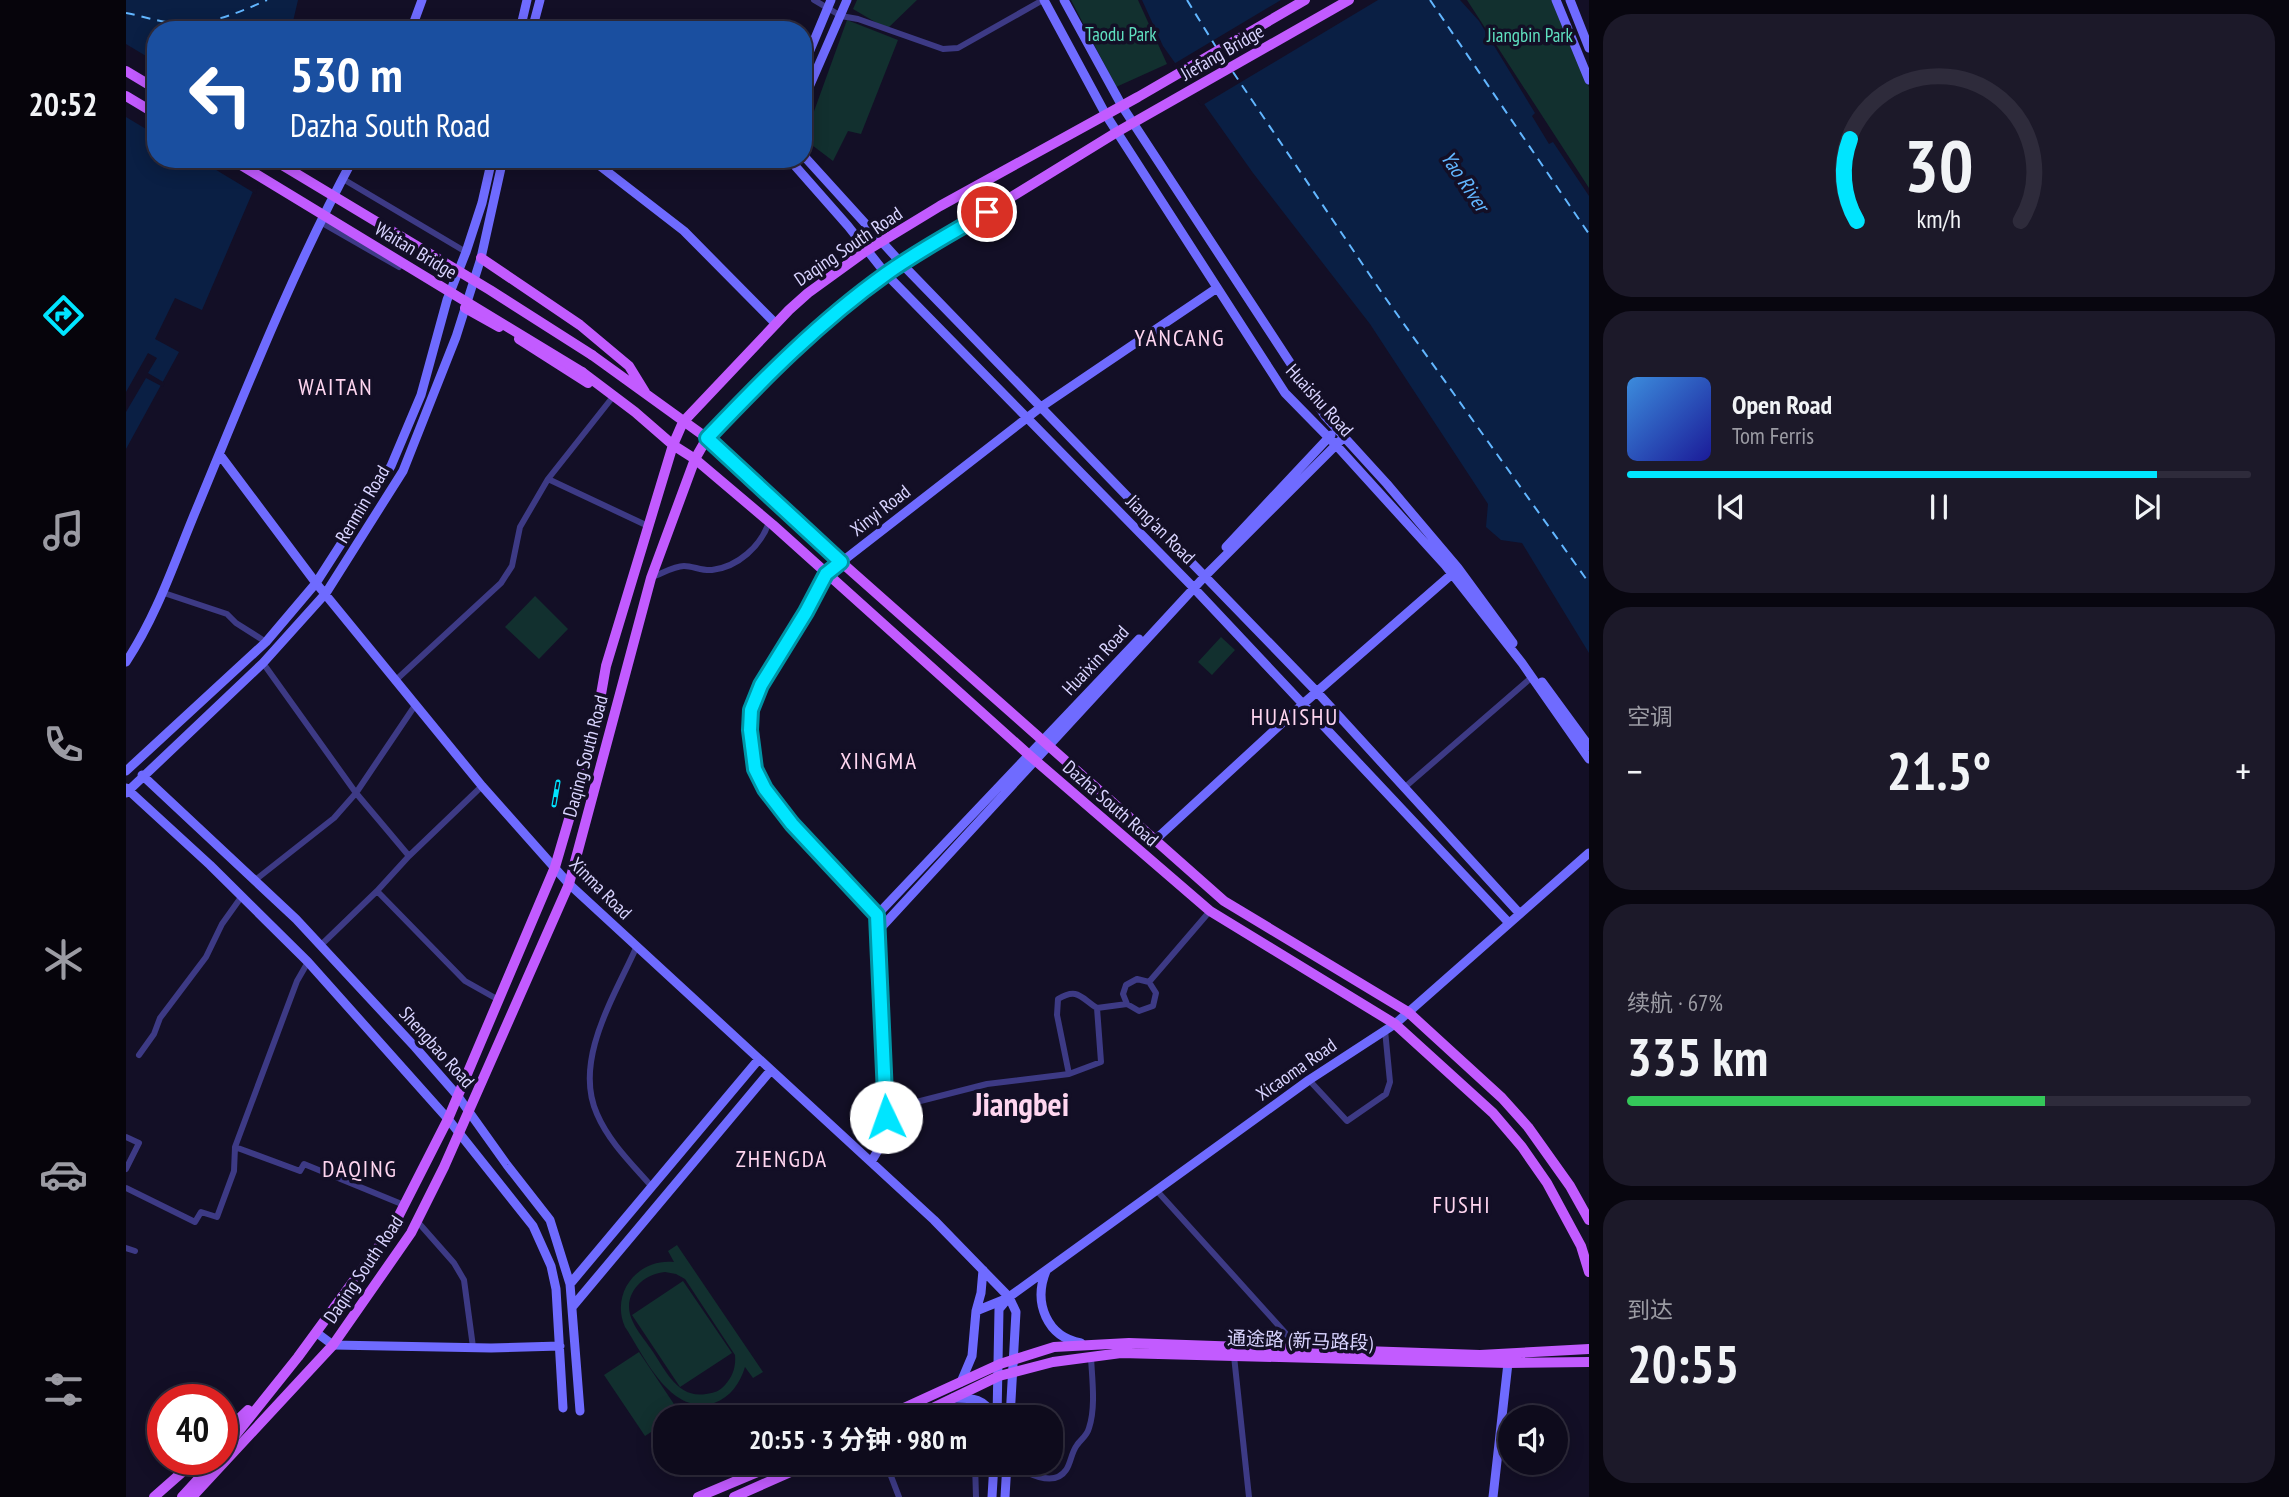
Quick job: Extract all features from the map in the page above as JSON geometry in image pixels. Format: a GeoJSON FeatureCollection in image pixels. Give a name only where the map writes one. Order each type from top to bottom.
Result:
{"type":"FeatureCollection","features":[{"type":"Feature","properties":{"kind":"main road","name":"Jiefang Bridge"},"geometry":{"type":"LineString","coordinates":[[1122,106],[1305,0]]}},
{"type":"Feature","properties":{"kind":"main road","name":"Jiefang Bridge"},"geometry":{"type":"LineString","coordinates":[[1134,122],[1349,0]]}},
{"type":"Feature","properties":{"kind":"main road"},"geometry":{"type":"LineString","coordinates":[[126,71],[147,84]]}},
{"type":"Feature","properties":{"kind":"main road"},"geometry":{"type":"LineString","coordinates":[[126,96],[147,109]]}},
{"type":"Feature","properties":{"kind":"main road","name":"Daqing South Road"},"geometry":{"type":"LineString","coordinates":[[238,1432],[317,1332],[393,1227],[448,1119],[555,867],[594,734],[606,666],[673,445],[683,422],[808,293],[866,251],[940,206],[1122,106]]}},
{"type":"Feature","properties":{"kind":"main road","name":"Daqing South Road"},"geometry":{"type":"LineString","coordinates":[[192,1497],[333,1345],[411,1233],[459,1135],[569,884],[651,578],[695,459],[707,438],[785,357],[886,274],[1134,122]]}},
{"type":"Feature","properties":{"kind":"main road","name":"Waitan Bridge"},"geometry":{"type":"LineString","coordinates":[[246,168],[582,372]]}},
{"type":"Feature","properties":{"kind":"main road","name":"Waitan Bridge"},"geometry":{"type":"LineString","coordinates":[[287,168],[490,290],[592,355]]}},
{"type":"Feature","properties":{"kind":"main road"},"geometry":{"type":"LineString","coordinates":[[481,258],[580,325],[629,366],[648,397]]}},
{"type":"Feature","properties":{"kind":"main road"},"geometry":{"type":"LineString","coordinates":[[465,308],[635,412]]}},
{"type":"Feature","properties":{"kind":"main road","name":"Dazha South Road"},"geometry":{"type":"LineString","coordinates":[[592,355],[707,438],[841,562],[1224,901],[1408,1012],[1502,1098],[1528,1127],[1570,1186],[1589,1220]]}},
{"type":"Feature","properties":{"kind":"main road","name":"Dazha South Road"},"geometry":{"type":"LineString","coordinates":[[582,372],[673,445],[695,459],[769,522],[1032,758],[1209,911],[1390,1027],[1493,1113],[1522,1147],[1547,1184],[1581,1246],[1589,1272]]}},
{"type":"Feature","properties":{"kind":"main road","name":"通途路 (新马路段)"},"geometry":{"type":"LineString","coordinates":[[1014,1360],[1054,1347],[1129,1343],[1480,1355],[1589,1349]]}},
{"type":"Feature","properties":{"kind":"main road","name":"通途路 (新马路段)"},"geometry":{"type":"LineString","coordinates":[[999,1370],[1012,1373],[1053,1362],[1135,1352],[1508,1363],[1589,1362]]}},
{"type":"Feature","properties":{"kind":"main road"},"geometry":{"type":"LineString","coordinates":[[937,1405],[1014,1360]]}},
{"type":"Feature","properties":{"kind":"main road"},"geometry":{"type":"LineString","coordinates":[[911,1405],[961,1382],[999,1370]]}},
{"type":"Feature","properties":{"kind":"main road"},"geometry":{"type":"LineString","coordinates":[[238,1419],[280,1378]]}},
{"type":"Feature","properties":{"kind":"main road"},"geometry":{"type":"LineString","coordinates":[[154,1497],[179,1475]]}},
{"type":"Feature","properties":{"kind":"main road"},"geometry":{"type":"LineString","coordinates":[[182,1497],[202,1475]]}},
{"type":"Feature","properties":{"kind":"main road"},"geometry":{"type":"LineString","coordinates":[[698,1497],[750,1475]]}},
{"type":"Feature","properties":{"kind":"main road"},"geometry":{"type":"LineString","coordinates":[[734,1497],[784,1475]]}},
{"type":"Feature","properties":{"kind":"street"},"geometry":{"type":"LineString","coordinates":[[414,21],[422,0]]}},
{"type":"Feature","properties":{"kind":"street"},"geometry":{"type":"LineString","coordinates":[[522,21],[527,0]]}},
{"type":"Feature","properties":{"kind":"street"},"geometry":{"type":"LineString","coordinates":[[535,21],[540,0]]}},
{"type":"Feature","properties":{"kind":"street"},"geometry":{"type":"LineString","coordinates":[[814,0],[829,4],[841,16],[858,19],[943,50],[958,48],[1043,0]]}},
{"type":"Feature","properties":{"kind":"street"},"geometry":{"type":"LineString","coordinates":[[812,81],[847,0]]}},
{"type":"Feature","properties":{"kind":"street","name":"Huaishu Road"},"geometry":{"type":"LineString","coordinates":[[1043,0],[1106,115],[1285,393],[1333,441],[1452,574],[1532,677],[1589,759]]}},
{"type":"Feature","properties":{"kind":"street","name":"Huaishu Road"},"geometry":{"type":"LineString","coordinates":[[1064,0],[1122,106],[1325,416],[1458,568],[1589,746]]}},
{"type":"Feature","properties":{"kind":"street"},"geometry":{"type":"LineString","coordinates":[[1556,0],[1589,80]]}},
{"type":"Feature","properties":{"kind":"street"},"geometry":{"type":"LineString","coordinates":[[1570,0],[1589,48]]}},
{"type":"Feature","properties":{"kind":"street"},"geometry":{"type":"LineString","coordinates":[[812,45],[829,4]]}},
{"type":"Feature","properties":{"kind":"street","name":"Jiang'an Road"},"geometry":{"type":"LineString","coordinates":[[812,165],[902,264],[1317,692],[1520,914]]}},
{"type":"Feature","properties":{"kind":"street"},"geometry":{"type":"LineString","coordinates":[[126,662],[164,593],[258,357],[348,168]]}},
{"type":"Feature","properties":{"kind":"street","name":"Renmin Road"},"geometry":{"type":"LineString","coordinates":[[126,771],[266,642],[317,583],[391,466],[421,395],[449,295],[482,203],[490,168]]}},
{"type":"Feature","properties":{"kind":"street","name":"Renmin Road"},"geometry":{"type":"LineString","coordinates":[[127,790],[263,663],[326,593],[403,471],[465,308],[481,258],[501,168]]}},
{"type":"Feature","properties":{"kind":"street"},"geometry":{"type":"LineString","coordinates":[[603,168],[684,231],[776,324]]}},
{"type":"Feature","properties":{"kind":"street","name":"Jiang'an Road"},"geometry":{"type":"LineString","coordinates":[[797,168],[886,274],[1192,586],[1509,923]]}},
{"type":"Feature","properties":{"kind":"street"},"geometry":{"type":"LineString","coordinates":[[343,179],[466,252]]}},
{"type":"Feature","properties":{"kind":"street"},"geometry":{"type":"LineString","coordinates":[[322,223],[449,295]]}},
{"type":"Feature","properties":{"kind":"street","name":"Xinyi Road"},"geometry":{"type":"LineString","coordinates":[[877,915],[779,808],[765,789],[755,769],[750,730],[751,710],[761,685],[826,574],[1041,407],[1217,288]]}},
{"type":"Feature","properties":{"kind":"street"},"geometry":{"type":"LineString","coordinates":[[397,679],[501,583],[512,566],[520,527],[548,479],[612,398]]}},
{"type":"Feature","properties":{"kind":"street"},"geometry":{"type":"LineString","coordinates":[[1333,441],[1337,428]]}},
{"type":"Feature","properties":{"kind":"street"},"geometry":{"type":"LineString","coordinates":[[1333,441],[1344,436]]}},
{"type":"Feature","properties":{"kind":"street","name":"Huaixin Road"},"geometry":{"type":"LineString","coordinates":[[878,931],[1032,758],[1204,573],[1333,441]]}},
{"type":"Feature","properties":{"kind":"street","name":"Xinma Road"},"geometry":{"type":"LineString","coordinates":[[220,455],[317,583],[482,786],[569,884],[934,1220],[1009,1297]]}},
{"type":"Feature","properties":{"kind":"street"},"geometry":{"type":"LineString","coordinates":[[548,479],[648,526]]}},
{"type":"Feature","properties":{"kind":"street"},"geometry":{"type":"LineString","coordinates":[[651,578],[682,566],[710,570],[728,565],[752,550],[764,537],[769,522]]}},
{"type":"Feature","properties":{"kind":"street"},"geometry":{"type":"LineString","coordinates":[[1155,840],[1304,703],[1452,574]]}},
{"type":"Feature","properties":{"kind":"street"},"geometry":{"type":"LineString","coordinates":[[164,593],[227,614],[266,642]]}},
{"type":"Feature","properties":{"kind":"street"},"geometry":{"type":"LineString","coordinates":[[263,663],[356,793],[409,856]]}},
{"type":"Feature","properties":{"kind":"street"},"geometry":{"type":"LineString","coordinates":[[1405,787],[1532,677]]}},
{"type":"Feature","properties":{"kind":"street"},"geometry":{"type":"LineString","coordinates":[[254,881],[334,818],[356,793],[416,704]]}},
{"type":"Feature","properties":{"kind":"street","name":"Huaixin Road"},"geometry":{"type":"LineString","coordinates":[[877,915],[1032,758]]}},
{"type":"Feature","properties":{"kind":"street","name":"Shengbao Road"},"geometry":{"type":"LineString","coordinates":[[142,775],[320,946],[457,1095],[550,1220],[570,1284],[580,1411]]}},
{"type":"Feature","properties":{"kind":"street"},"geometry":{"type":"LineString","coordinates":[[320,946],[482,786]]}},
{"type":"Feature","properties":{"kind":"street","name":"Shengbao Road"},"geometry":{"type":"LineString","coordinates":[[127,790],[242,896],[308,962],[448,1119],[533,1226],[551,1266],[556,1289],[563,1408]]}},
{"type":"Feature","properties":{"kind":"street","name":"Xicaoma Road"},"geometry":{"type":"LineString","coordinates":[[976,1311],[1009,1297],[1158,1192],[1309,1080],[1390,1027],[1589,853]]}},
{"type":"Feature","properties":{"kind":"street"},"geometry":{"type":"LineString","coordinates":[[377,891],[466,981],[497,999]]}},
{"type":"Feature","properties":{"kind":"street"},"geometry":{"type":"LineString","coordinates":[[139,1055],[154,1034],[160,1018],[206,957],[222,924],[242,896]]}},
{"type":"Feature","properties":{"kind":"street"},"geometry":{"type":"LineString","coordinates":[[1149,982],[1209,911]]}},
{"type":"Feature","properties":{"kind":"street"},"geometry":{"type":"LineString","coordinates":[[871,1162],[883,1142],[885,1110],[877,915]]}},
{"type":"Feature","properties":{"kind":"street"},"geometry":{"type":"LineString","coordinates":[[636,947],[591,1053],[588,1077],[593,1103],[602,1125],[652,1187]]}},
{"type":"Feature","properties":{"kind":"street"},"geometry":{"type":"LineString","coordinates":[[126,1188],[195,1222],[201,1212],[217,1217],[234,1171],[235,1147],[296,981],[308,962]]}},
{"type":"Feature","properties":{"kind":"street"},"geometry":{"type":"LineString","coordinates":[[1097,1008],[1126,1004],[1139,1012],[1153,1006],[1156,993],[1149,982],[1137,979],[1126,985],[1123,994],[1126,1004]]}},
{"type":"Feature","properties":{"kind":"street"},"geometry":{"type":"LineString","coordinates":[[885,1110],[987,1084],[1069,1074],[1101,1062],[1097,1008],[1080,994],[1068,993],[1058,999],[1057,1015],[1069,1074]]}},
{"type":"Feature","properties":{"kind":"street"},"geometry":{"type":"LineString","coordinates":[[1309,1080],[1347,1121],[1386,1094],[1390,1082],[1390,1027]]}},
{"type":"Feature","properties":{"kind":"street"},"geometry":{"type":"LineString","coordinates":[[570,1284],[759,1059]]}},
{"type":"Feature","properties":{"kind":"street"},"geometry":{"type":"LineString","coordinates":[[573,1306],[771,1070]]}},
{"type":"Feature","properties":{"kind":"street"},"geometry":{"type":"LineString","coordinates":[[126,1137],[139,1143],[126,1169]]}},
{"type":"Feature","properties":{"kind":"street"},"geometry":{"type":"LineString","coordinates":[[235,1147],[300,1171],[304,1164],[404,1205]]}},
{"type":"Feature","properties":{"kind":"street"},"geometry":{"type":"LineString","coordinates":[[1158,1192],[1301,1349]]}},
{"type":"Feature","properties":{"kind":"street"},"geometry":{"type":"LineString","coordinates":[[417,1221],[454,1263],[464,1280],[473,1347]]}},
{"type":"Feature","properties":{"kind":"street"},"geometry":{"type":"LineString","coordinates":[[126,1248],[135,1251]]}},
{"type":"Feature","properties":{"kind":"street"},"geometry":{"type":"LineString","coordinates":[[961,1382],[972,1356],[983,1270]]}},
{"type":"Feature","properties":{"kind":"street"},"geometry":{"type":"LineString","coordinates":[[1046,1271],[1041,1296],[1049,1326],[1064,1338],[1090,1344]]}},
{"type":"Feature","properties":{"kind":"street"},"geometry":{"type":"LineString","coordinates":[[996,1405],[999,1309],[1009,1297],[1016,1312],[1011,1405]]}},
{"type":"Feature","properties":{"kind":"street"},"geometry":{"type":"LineString","coordinates":[[317,1332],[333,1345],[560,1346]]}},
{"type":"Feature","properties":{"kind":"street"},"geometry":{"type":"LineString","coordinates":[[1234,1356],[1249,1497]]}},
{"type":"Feature","properties":{"kind":"street"},"geometry":{"type":"LineString","coordinates":[[1063,1473],[1090,1425],[1091,1357]]}},
{"type":"Feature","properties":{"kind":"street"},"geometry":{"type":"LineString","coordinates":[[1493,1497],[1508,1363]]}},
{"type":"Feature","properties":{"kind":"street"},"geometry":{"type":"LineString","coordinates":[[951,1398],[977,1398],[987,1405]]}},
{"type":"Feature","properties":{"kind":"street"},"geometry":{"type":"LineString","coordinates":[[891,1475],[899,1497]]}},
{"type":"Feature","properties":{"kind":"street"},"geometry":{"type":"LineString","coordinates":[[975,1475],[976,1497]]}},
{"type":"Feature","properties":{"kind":"street"},"geometry":{"type":"LineString","coordinates":[[992,1497],[993,1475]]}},
{"type":"Feature","properties":{"kind":"street"},"geometry":{"type":"LineString","coordinates":[[1005,1497],[1006,1475]]}},
{"type":"Feature","properties":{"kind":"street"},"geometry":{"type":"LineString","coordinates":[[1027,1475],[1060,1475]]}},
{"type":"Feature","properties":{"kind":"green space"},"geometry":{"type":"Polygon","coordinates":[[[857,0],[917,0],[887,29],[853,9],[857,0]]]}},
{"type":"Feature","properties":{"kind":"green space","name":"Taodu Park"},"geometry":{"type":"Polygon","coordinates":[[[1071,0],[1138,0],[1167,64],[1116,87],[1071,0]]]}},
{"type":"Feature","properties":{"kind":"green space","name":"Jiangbin Park"},"geometry":{"type":"Polygon","coordinates":[[[1467,0],[1553,0],[1589,87],[1589,188],[1467,0]]]}},
{"type":"Feature","properties":{"kind":"green space"},"geometry":{"type":"Polygon","coordinates":[[[847,20],[898,40],[861,134],[848,131],[833,161],[812,145],[812,117],[847,20]]]}},
{"type":"Feature","properties":{"kind":"green space"},"geometry":{"type":"Polygon","coordinates":[[[535,596],[568,629],[539,659],[505,627],[535,596]]]}},
{"type":"Feature","properties":{"kind":"green space"},"geometry":{"type":"Polygon","coordinates":[[[1221,637],[1235,650],[1212,675],[1198,662],[1221,637]]]}},
{"type":"Feature","properties":{"kind":"green space"},"geometry":{"type":"Polygon","coordinates":[[[677,1245],[763,1372],[753,1378],[745,1367],[734,1389],[714,1403],[698,1405],[684,1401],[672,1393],[650,1368],[625,1327],[621,1314],[624,1290],[630,1280],[649,1266],[674,1262],[668,1251],[677,1245]],[[665,1272],[648,1277],[635,1288],[631,1296],[630,1313],[639,1332],[673,1381],[687,1392],[706,1394],[719,1390],[730,1378],[735,1355],[685,1279],[665,1272]]]}},
{"type":"Feature","properties":{"kind":"green space"},"geometry":{"type":"Polygon","coordinates":[[[683,1281],[732,1353],[680,1387],[632,1315],[683,1281]]]}},
{"type":"Feature","properties":{"kind":"green space"},"geometry":{"type":"Polygon","coordinates":[[[639,1352],[675,1405],[653,1405],[653,1431],[645,1436],[604,1375],[639,1352]]]}},
{"type":"Feature","properties":{"kind":"water"},"geometry":{"type":"Polygon","coordinates":[[[126,0],[298,0],[293,21],[147,21],[147,168],[258,168],[254,189],[202,310],[175,298],[155,339],[179,352],[126,449],[126,0]]]}},
{"type":"Feature","properties":{"kind":"water","name":"Yao River"},"geometry":{"type":"Polygon","coordinates":[[[1142,0],[1460,0],[1479,21],[1535,113],[1532,116],[1549,144],[1553,142],[1589,196],[1589,653],[1522,543],[1501,540],[1486,527],[1488,504],[1370,324],[1253,173],[1163,46],[1142,0]]]}},
{"type":"Feature","properties":{"kind":"pier"},"geometry":{"type":"Polygon","coordinates":[[[1281,0],[1378,0],[1201,106],[1172,65],[1281,0]]]}},
{"type":"Feature","properties":{"kind":"pier"},"geometry":{"type":"Polygon","coordinates":[[[126,44],[147,57],[147,130],[126,117],[126,44]]]}},
{"type":"Feature","properties":{"kind":"pier"},"geometry":{"type":"Polygon","coordinates":[[[213,168],[261,168],[256,194],[213,168]]]}},
{"type":"Feature","properties":{"kind":"pier"},"geometry":{"type":"Polygon","coordinates":[[[148,353],[157,358],[148,373],[165,383],[163,387],[146,378],[126,412],[126,392],[148,353]]]}},
{"type":"Feature","properties":{"kind":"ferry route"},"geometry":{"type":"LineString","coordinates":[[206,21],[234,14],[267,0]]}},
{"type":"Feature","properties":{"kind":"ferry route"},"geometry":{"type":"LineString","coordinates":[[1187,0],[1216,47]]}},
{"type":"Feature","properties":{"kind":"ferry route"},"geometry":{"type":"LineString","coordinates":[[1430,0],[1589,234]]}},
{"type":"Feature","properties":{"kind":"ferry route"},"geometry":{"type":"LineString","coordinates":[[126,13],[165,21]]}},
{"type":"Feature","properties":{"kind":"ferry route"},"geometry":{"type":"LineString","coordinates":[[1221,54],[1228,64]]}},
{"type":"Feature","properties":{"kind":"ferry route"},"geometry":{"type":"LineString","coordinates":[[1233,72],[1384,296],[1589,583]]}},
{"type":"Feature","properties":{"kind":"railway"},"geometry":{"type":"LineString","coordinates":[[554,805],[558,782]]}},
{"type":"Feature","properties":{"kind":"district","name":"YANCANG"},"geometry":{"type":"Point","coordinates":[1180,337]}},
{"type":"Feature","properties":{"kind":"district","name":"WAITAN"},"geometry":{"type":"Point","coordinates":[336,386]}},
{"type":"Feature","properties":{"kind":"district","name":"HUAISHU"},"geometry":{"type":"Point","coordinates":[1295,716]}},
{"type":"Feature","properties":{"kind":"district","name":"XINGMA"},"geometry":{"type":"Point","coordinates":[879,760]}},
{"type":"Feature","properties":{"kind":"district","name":"Jiangbei"},"geometry":{"type":"Point","coordinates":[1021,1103]}},
{"type":"Feature","properties":{"kind":"district","name":"ZHENGDA"},"geometry":{"type":"Point","coordinates":[782,1158]}},
{"type":"Feature","properties":{"kind":"district","name":"DAQING"},"geometry":{"type":"Point","coordinates":[360,1168]}},
{"type":"Feature","properties":{"kind":"district","name":"FUSHI"},"geometry":{"type":"Point","coordinates":[1462,1204]}},
{"type":"Feature","properties":{"kind":"route"},"geometry":{"type":"LineString","coordinates":[[886,1117],[877,915],[792,824],[765,789],[755,769],[750,730],[751,710],[761,685],[826,574],[841,562],[707,438],[785,357],[813,332],[886,274],[987,212]]}}]}
